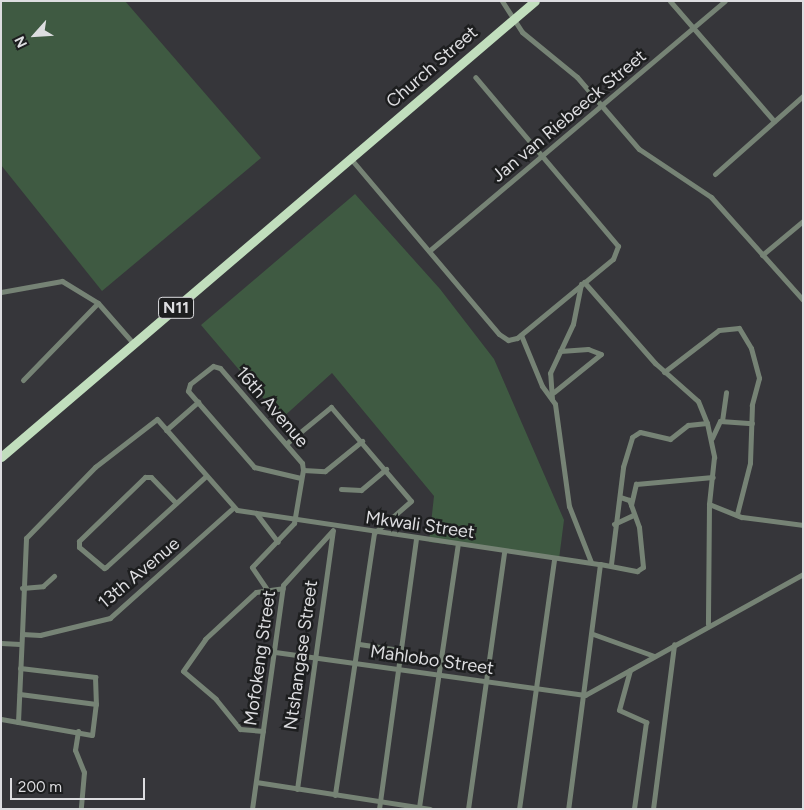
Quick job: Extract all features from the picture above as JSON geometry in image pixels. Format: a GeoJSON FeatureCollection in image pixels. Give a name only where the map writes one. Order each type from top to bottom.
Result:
{"type":"FeatureCollection","features":[{"type":"Feature","properties":{"kind":"highway","name":"Church Street"},"geometry":{"type":"LineString","coordinates":[[351,159],[535,1]]}},
{"type":"Feature","properties":{"kind":"highway","name":"N11"},"geometry":{"type":"LineString","coordinates":[[1,457],[351,159]]}},
{"type":"Feature","properties":{"kind":"street"},"geometry":{"type":"LineString","coordinates":[[502,1],[513,20],[601,105],[644,153],[705,191],[803,300]]}},
{"type":"Feature","properties":{"kind":"street"},"geometry":{"type":"LineString","coordinates":[[670,1],[774,121]]}},
{"type":"Feature","properties":{"kind":"street","name":"Jan van Riebeeck Street"},"geometry":{"type":"LineString","coordinates":[[429,251],[725,1]]}},
{"type":"Feature","properties":{"kind":"street"},"geometry":{"type":"LineString","coordinates":[[351,159],[499,334],[511,340],[521,335],[617,254],[614,237],[475,78]]}},
{"type":"Feature","properties":{"kind":"street"},"geometry":{"type":"LineString","coordinates":[[714,174],[803,96]]}},
{"type":"Feature","properties":{"kind":"street"},"geometry":{"type":"LineString","coordinates":[[762,255],[803,221]]}},
{"type":"Feature","properties":{"kind":"street"},"geometry":{"type":"LineString","coordinates":[[1,292],[62,281],[98,303],[134,343]]}},
{"type":"Feature","properties":{"kind":"street"},"geometry":{"type":"LineString","coordinates":[[552,399],[554,392],[550,375],[580,303],[583,283]]}},
{"type":"Feature","properties":{"kind":"street"},"geometry":{"type":"LineString","coordinates":[[583,283],[664,372],[698,401],[707,423],[712,438],[713,477],[709,504],[708,624]]}},
{"type":"Feature","properties":{"kind":"street"},"geometry":{"type":"LineString","coordinates":[[23,380],[98,303]]}},
{"type":"Feature","properties":{"kind":"street"},"geometry":{"type":"LineString","coordinates":[[664,372],[719,330],[739,328],[759,371],[752,423],[750,462],[737,514]]}},
{"type":"Feature","properties":{"kind":"street"},"geometry":{"type":"LineString","coordinates":[[521,335],[552,399],[560,424],[570,506],[591,562]]}},
{"type":"Feature","properties":{"kind":"street"},"geometry":{"type":"LineString","coordinates":[[554,392],[601,354],[588,350],[560,351]]}},
{"type":"Feature","properties":{"kind":"street","name":"16th Avenue"},"geometry":{"type":"LineString","coordinates":[[295,520],[303,470],[287,443],[218,366],[189,386],[198,402],[254,468],[301,478]]}},
{"type":"Feature","properties":{"kind":"street"},"geometry":{"type":"LineString","coordinates":[[712,438],[722,421],[726,392]]}},
{"type":"Feature","properties":{"kind":"street"},"geometry":{"type":"LineString","coordinates":[[166,430],[198,402]]}},
{"type":"Feature","properties":{"kind":"street"},"geometry":{"type":"LineString","coordinates":[[287,443],[328,407],[362,441],[411,503],[374,533],[359,644],[335,795]]}},
{"type":"Feature","properties":{"kind":"street"},"geometry":{"type":"LineString","coordinates":[[18,722],[22,588],[26,538],[95,467],[154,419],[166,430],[233,508]]}},
{"type":"Feature","properties":{"kind":"street"},"geometry":{"type":"LineString","coordinates":[[722,421],[752,423]]}},
{"type":"Feature","properties":{"kind":"street"},"geometry":{"type":"LineString","coordinates":[[611,564],[614,524],[624,462],[634,434],[668,440],[688,425],[707,423]]}},
{"type":"Feature","properties":{"kind":"street"},"geometry":{"type":"LineString","coordinates":[[303,470],[326,471],[362,441]]}},
{"type":"Feature","properties":{"kind":"street"},"geometry":{"type":"LineString","coordinates":[[341,490],[361,490],[386,469]]}},
{"type":"Feature","properties":{"kind":"street"},"geometry":{"type":"LineString","coordinates":[[176,503],[151,477],[145,477],[79,541],[79,547],[104,568],[206,476]]}},
{"type":"Feature","properties":{"kind":"street"},"geometry":{"type":"LineString","coordinates":[[631,506],[636,484],[713,477]]}},
{"type":"Feature","properties":{"kind":"street"},"geometry":{"type":"LineString","coordinates":[[614,524],[633,515],[627,498],[620,496]]}},
{"type":"Feature","properties":{"kind":"street"},"geometry":{"type":"LineString","coordinates":[[709,504],[737,514],[803,525]]}},
{"type":"Feature","properties":{"kind":"street","name":"Mkwali Street"},"geometry":{"type":"LineString","coordinates":[[233,508],[374,533],[554,559],[591,562],[600,566],[611,564],[642,569],[640,532],[633,515]]}},
{"type":"Feature","properties":{"kind":"street","name":"13th Avenue"},"geometry":{"type":"LineString","coordinates":[[22,634],[40,635],[110,618],[233,508]]}},
{"type":"Feature","properties":{"kind":"street"},"geometry":{"type":"LineString","coordinates":[[256,513],[278,542]]}},
{"type":"Feature","properties":{"kind":"street"},"geometry":{"type":"LineString","coordinates":[[266,588],[252,568],[278,542],[295,520]]}},
{"type":"Feature","properties":{"kind":"street","name":"Mofokeng Street"},"geometry":{"type":"LineString","coordinates":[[252,809],[283,588],[288,577],[334,527]]}},
{"type":"Feature","properties":{"kind":"street","name":"Ntshangase Street"},"geometry":{"type":"LineString","coordinates":[[297,789],[314,657],[334,527]]}},
{"type":"Feature","properties":{"kind":"street"},"geometry":{"type":"LineString","coordinates":[[379,809],[416,538]]}},
{"type":"Feature","properties":{"kind":"street"},"geometry":{"type":"LineString","coordinates":[[419,807],[437,674],[458,544]]}},
{"type":"Feature","properties":{"kind":"street"},"geometry":{"type":"LineString","coordinates":[[468,809],[504,552]]}},
{"type":"Feature","properties":{"kind":"street"},"geometry":{"type":"LineString","coordinates":[[519,809],[554,559]]}},
{"type":"Feature","properties":{"kind":"street"},"geometry":{"type":"LineString","coordinates":[[568,809],[585,695],[600,566]]}},
{"type":"Feature","properties":{"kind":"street"},"geometry":{"type":"LineString","coordinates":[[585,695],[708,624],[803,574]]}},
{"type":"Feature","properties":{"kind":"street"},"geometry":{"type":"LineString","coordinates":[[22,588],[43,586],[54,576]]}},
{"type":"Feature","properties":{"kind":"street"},"geometry":{"type":"LineString","coordinates":[[263,732],[240,729],[216,699],[183,671],[205,639],[266,588],[283,588]]}},
{"type":"Feature","properties":{"kind":"street"},"geometry":{"type":"LineString","coordinates":[[593,634],[654,656]]}},
{"type":"Feature","properties":{"kind":"street"},"geometry":{"type":"LineString","coordinates":[[1,643],[20,644]]}},
{"type":"Feature","properties":{"kind":"street"},"geometry":{"type":"LineString","coordinates":[[359,644],[400,650]]}},
{"type":"Feature","properties":{"kind":"street"},"geometry":{"type":"LineString","coordinates":[[654,809],[674,644]]}},
{"type":"Feature","properties":{"kind":"street","name":"Mahlobo Street"},"geometry":{"type":"LineString","coordinates":[[275,652],[585,695]]}},
{"type":"Feature","properties":{"kind":"street"},"geometry":{"type":"LineString","coordinates":[[1,719],[78,731],[92,735],[96,704],[95,677],[20,668]]}},
{"type":"Feature","properties":{"kind":"street"},"geometry":{"type":"LineString","coordinates":[[630,670],[619,710],[646,722],[634,809]]}},
{"type":"Feature","properties":{"kind":"street"},"geometry":{"type":"LineString","coordinates":[[20,694],[96,704]]}},
{"type":"Feature","properties":{"kind":"street"},"geometry":{"type":"LineString","coordinates":[[78,731],[75,750],[84,772],[81,809]]}},
{"type":"Feature","properties":{"kind":"street"},"geometry":{"type":"LineString","coordinates":[[256,782],[430,809]]}},
{"type":"Feature","properties":{"kind":"green space"},"geometry":{"type":"Polygon","coordinates":[[[1,1],[125,1],[261,158],[102,291],[1,165],[1,1]]]}},
{"type":"Feature","properties":{"kind":"green space"},"geometry":{"type":"Polygon","coordinates":[[[355,194],[440,289],[494,359],[564,520],[559,559],[429,542],[434,496],[332,373],[281,419],[201,325],[355,194]]]}}]}
